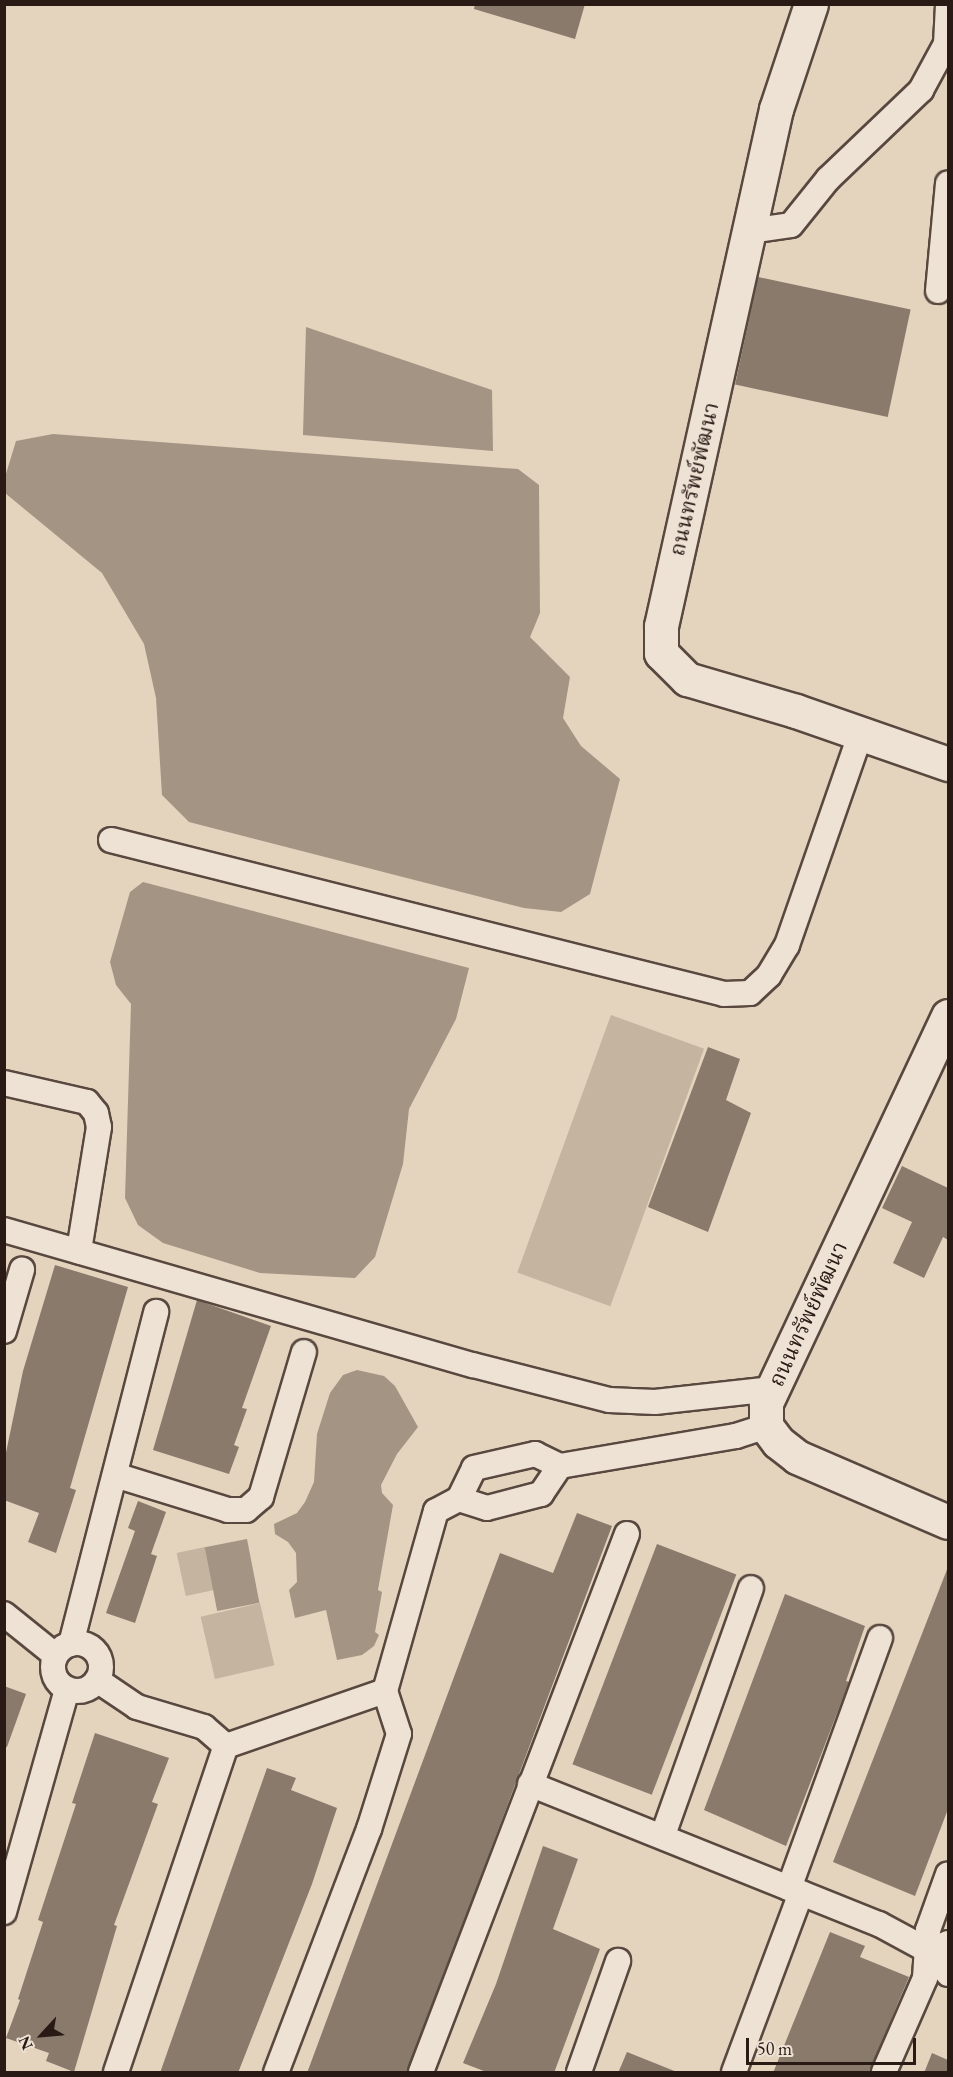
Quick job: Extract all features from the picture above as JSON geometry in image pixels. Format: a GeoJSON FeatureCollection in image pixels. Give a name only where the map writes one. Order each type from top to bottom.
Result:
{"type":"FeatureCollection","features":[{"type":"Feature","properties":{"kind":"street","name":"ถนนทรัพย์พัฒนา"},"geometry":{"type":"LineString","coordinates":[[812,4],[777,104],[661,626],[661,653],[687,679],[861,733],[948,764]]}},
{"type":"Feature","properties":{"kind":"street"},"geometry":{"type":"LineString","coordinates":[[749,231],[791,225],[828,179],[921,90],[947,51],[948,4]]}},
{"type":"Feature","properties":{"kind":"street"},"geometry":{"type":"LineString","coordinates":[[938,291],[948,183]]}},
{"type":"Feature","properties":{"kind":"street"},"geometry":{"type":"LineString","coordinates":[[111,840],[723,994],[750,993],[770,975],[787,945],[861,733]]}},
{"type":"Feature","properties":{"kind":"street","name":"ถนนทรัพย์พัฒนา"},"geometry":{"type":"LineString","coordinates":[[766,1425],[766,1403],[772,1389],[948,1016]]}},
{"type":"Feature","properties":{"kind":"street"},"geometry":{"type":"LineString","coordinates":[[4,1083],[87,1102],[96,1113],[99,1127],[79,1251]]}},
{"type":"Feature","properties":{"kind":"street"},"geometry":{"type":"LineString","coordinates":[[4,1230],[473,1365],[609,1400],[655,1402],[772,1389]]}},
{"type":"Feature","properties":{"kind":"street"},"geometry":{"type":"LineString","coordinates":[[4,1331],[22,1270]]}},
{"type":"Feature","properties":{"kind":"street"},"geometry":{"type":"LineString","coordinates":[[4,1614],[63,1649],[81,1643],[94,1651],[101,1665],[97,1680],[80,1691],[67,1689],[55,1676],[63,1649],[115,1475],[156,1312]]}},
{"type":"Feature","properties":{"kind":"street"},"geometry":{"type":"LineString","coordinates":[[115,1475],[228,1510],[246,1510],[261,1497],[304,1352]]}},
{"type":"Feature","properties":{"kind":"street"},"geometry":{"type":"LineString","coordinates":[[276,2073],[369,1829],[399,1734],[385,1691],[435,1511],[459,1499],[474,1468],[535,1454],[560,1466],[736,1436],[766,1425],[778,1442],[797,1457],[948,1522]]}},
{"type":"Feature","properties":{"kind":"street"},"geometry":{"type":"LineString","coordinates":[[459,1499],[487,1508],[541,1494],[560,1466]]}},
{"type":"Feature","properties":{"kind":"street"},"geometry":{"type":"LineString","coordinates":[[421,2073],[627,1534]]}},
{"type":"Feature","properties":{"kind":"street"},"geometry":{"type":"LineString","coordinates":[[663,1835],[751,1588]]}},
{"type":"Feature","properties":{"kind":"street"},"geometry":{"type":"LineString","coordinates":[[734,2073],[880,1638]]}},
{"type":"Feature","properties":{"kind":"street"},"geometry":{"type":"LineString","coordinates":[[97,1680],[137,1707],[204,1727],[226,1746]]}},
{"type":"Feature","properties":{"kind":"street"},"geometry":{"type":"LineString","coordinates":[[4,1912],[67,1689]]}},
{"type":"Feature","properties":{"kind":"street"},"geometry":{"type":"LineString","coordinates":[[226,1746],[385,1691]]}},
{"type":"Feature","properties":{"kind":"street"},"geometry":{"type":"LineString","coordinates":[[116,2073],[226,1746]]}},
{"type":"Feature","properties":{"kind":"street"},"geometry":{"type":"LineString","coordinates":[[530,1784],[663,1835],[939,1947]]}},
{"type":"Feature","properties":{"kind":"street"},"geometry":{"type":"LineString","coordinates":[[948,1874],[928,1930],[939,1947],[948,1974]]}},
{"type":"Feature","properties":{"kind":"street"},"geometry":{"type":"LineString","coordinates":[[884,2073],[939,1947]]}},
{"type":"Feature","properties":{"kind":"street"},"geometry":{"type":"LineString","coordinates":[[579,2073],[618,1961]]}},
{"type":"Feature","properties":{"kind":"shaded area"},"geometry":{"type":"Polygon","coordinates":[[[306,327],[492,390],[493,451],[303,435],[306,327]]]}},
{"type":"Feature","properties":{"kind":"shaded area"},"geometry":{"type":"Polygon","coordinates":[[[53,434],[518,469],[539,485],[540,613],[530,637],[570,677],[563,718],[581,746],[620,779],[590,894],[561,912],[524,908],[189,822],[162,795],[156,698],[144,644],[102,573],[5,493],[5,477],[16,441],[53,434]]]}},
{"type":"Feature","properties":{"kind":"shaded area"},"geometry":{"type":"Polygon","coordinates":[[[143,882],[469,968],[456,1019],[409,1109],[403,1164],[375,1257],[355,1278],[260,1273],[163,1243],[138,1225],[125,1198],[131,1004],[116,985],[110,962],[130,892],[143,882]]]}},
{"type":"Feature","properties":{"kind":"shaded area"},"geometry":{"type":"Polygon","coordinates":[[[611,1015],[704,1049],[610,1306],[517,1272],[611,1015]]]}},
{"type":"Feature","properties":{"kind":"shaded area"},"geometry":{"type":"Polygon","coordinates":[[[357,1370],[384,1376],[395,1386],[418,1427],[397,1454],[381,1485],[382,1493],[393,1505],[378,1590],[382,1592],[375,1632],[379,1635],[374,1646],[362,1655],[337,1660],[326,1610],[295,1618],[289,1590],[297,1582],[296,1553],[288,1542],[275,1534],[274,1524],[297,1513],[305,1502],[314,1482],[317,1434],[330,1393],[343,1375],[357,1370]]]}},
{"type":"Feature","properties":{"kind":"shaded area"},"geometry":{"type":"Polygon","coordinates":[[[247,1539],[259,1603],[217,1611],[205,1547],[247,1539]]]}},
{"type":"Feature","properties":{"kind":"shaded area"},"geometry":{"type":"Polygon","coordinates":[[[205,1547],[214,1590],[186,1596],[177,1553],[205,1547]]]}},
{"type":"Feature","properties":{"kind":"shaded area"},"geometry":{"type":"Polygon","coordinates":[[[260,1603],[274,1665],[215,1679],[201,1617],[260,1603]]]}},
{"type":"Feature","properties":{"kind":"building"},"geometry":{"type":"Polygon","coordinates":[[[475,4],[585,4],[575,39],[474,9],[475,4]]]}},
{"type":"Feature","properties":{"kind":"building"},"geometry":{"type":"Polygon","coordinates":[[[758,277],[911,309],[888,417],[735,385],[758,277]]]}},
{"type":"Feature","properties":{"kind":"building"},"geometry":{"type":"Polygon","coordinates":[[[708,1047],[740,1059],[726,1100],[751,1113],[708,1232],[648,1207],[708,1047]]]}},
{"type":"Feature","properties":{"kind":"building"},"geometry":{"type":"Polygon","coordinates":[[[902,1166],[948,1188],[948,1240],[943,1237],[924,1278],[893,1263],[912,1222],[882,1208],[902,1166]]]}},
{"type":"Feature","properties":{"kind":"building"},"geometry":{"type":"Polygon","coordinates":[[[55,1265],[128,1287],[70,1488],[76,1490],[56,1553],[28,1542],[39,1513],[4,1500],[4,1462],[23,1371],[55,1265]]]}},
{"type":"Feature","properties":{"kind":"building"},"geometry":{"type":"Polygon","coordinates":[[[197,1300],[271,1326],[242,1408],[247,1409],[234,1445],[239,1447],[229,1474],[153,1450],[197,1300]]]}},
{"type":"Feature","properties":{"kind":"building"},"geometry":{"type":"Polygon","coordinates":[[[138,1501],[166,1512],[151,1554],[157,1556],[135,1623],[106,1613],[135,1531],[128,1528],[138,1501]]]}},
{"type":"Feature","properties":{"kind":"building"},"geometry":{"type":"Polygon","coordinates":[[[577,1513],[612,1526],[407,2073],[307,2073],[500,1553],[553,1573],[577,1513]]]}},
{"type":"Feature","properties":{"kind":"building"},"geometry":{"type":"Polygon","coordinates":[[[657,1544],[736,1574],[652,1795],[572,1764],[657,1544]]]}},
{"type":"Feature","properties":{"kind":"building"},"geometry":{"type":"Polygon","coordinates":[[[948,1567],[948,1809],[915,1896],[833,1862],[948,1567]]]}},
{"type":"Feature","properties":{"kind":"building"},"geometry":{"type":"Polygon","coordinates":[[[785,1594],[865,1626],[846,1681],[849,1682],[786,1846],[704,1810],[785,1594]]]}},
{"type":"Feature","properties":{"kind":"building"},"geometry":{"type":"Polygon","coordinates":[[[4,1686],[26,1694],[7,1747],[4,1747],[4,1686]]]}},
{"type":"Feature","properties":{"kind":"building"},"geometry":{"type":"Polygon","coordinates":[[[95,1733],[169,1758],[152,1802],[158,1804],[114,1925],[117,1926],[74,2072],[46,2061],[49,2053],[6,2038],[43,1922],[38,1920],[76,1804],[72,1803],[95,1733]]]}},
{"type":"Feature","properties":{"kind":"building"},"geometry":{"type":"Polygon","coordinates":[[[267,1768],[296,1778],[291,1790],[337,1808],[312,1884],[238,2073],[160,2073],[267,1768]]]}},
{"type":"Feature","properties":{"kind":"building"},"geometry":{"type":"Polygon","coordinates":[[[543,1846],[578,1859],[553,1929],[600,1949],[554,2073],[489,2073],[463,2063],[496,1984],[543,1846]]]}},
{"type":"Feature","properties":{"kind":"building"},"geometry":{"type":"Polygon","coordinates":[[[830,1932],[865,1946],[860,1957],[909,1977],[869,2073],[773,2073],[830,1932]]]}},
{"type":"Feature","properties":{"kind":"building"},"geometry":{"type":"Polygon","coordinates":[[[627,2052],[677,2072],[618,2073],[627,2052]]]}},
{"type":"Feature","properties":{"kind":"building"},"geometry":{"type":"Polygon","coordinates":[[[932,2053],[948,2060],[948,2073],[924,2073],[932,2053]]]}}]}
